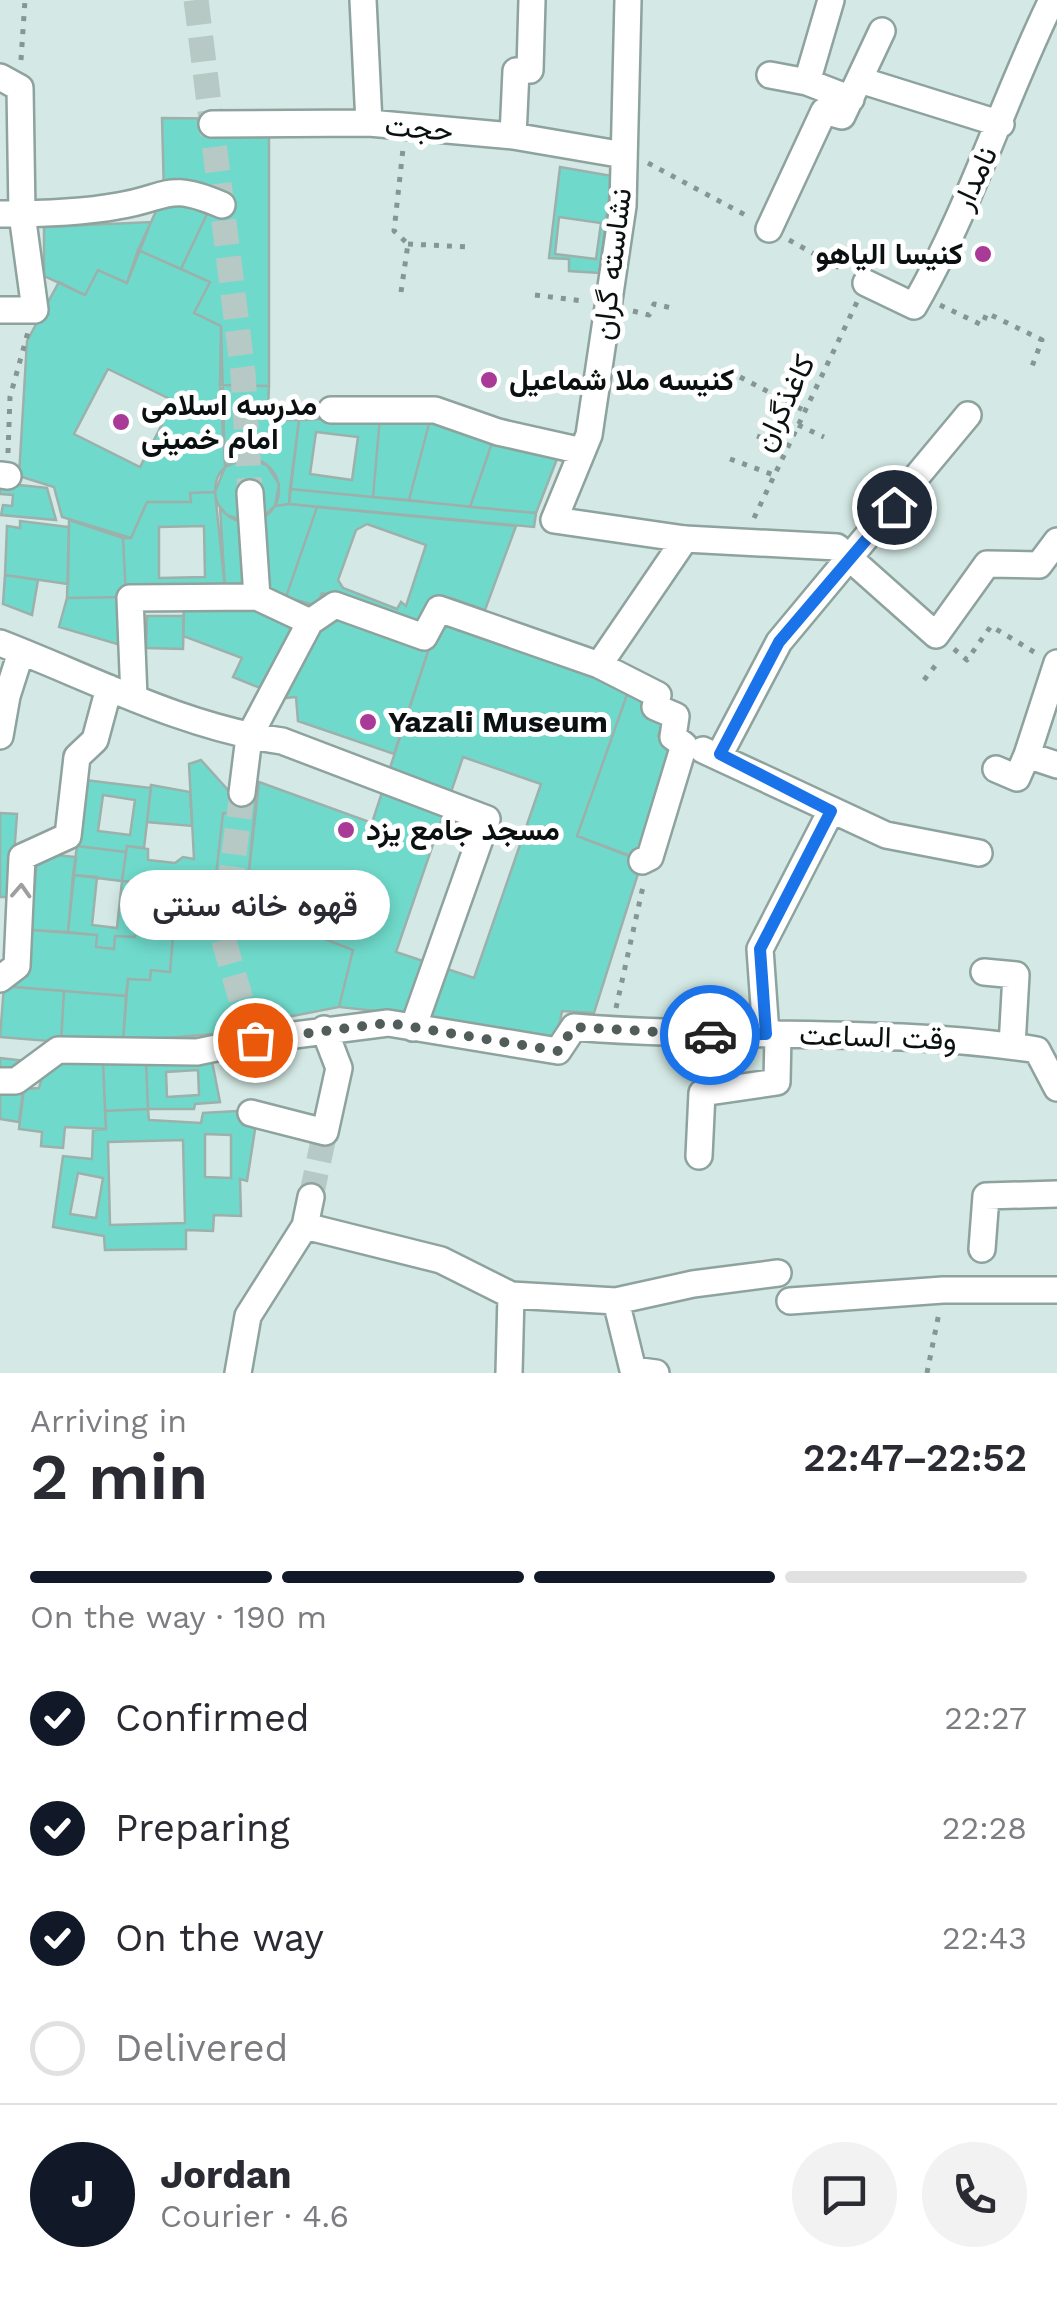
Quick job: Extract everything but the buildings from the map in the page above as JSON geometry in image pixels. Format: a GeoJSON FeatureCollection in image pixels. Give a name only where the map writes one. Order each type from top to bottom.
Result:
{"type":"FeatureCollection","features":[{"type":"Feature","properties":{"kind":"street"},"geometry":{"type":"LineString","coordinates":[[362,0],[369,123]]}},
{"type":"Feature","properties":{"kind":"street"},"geometry":{"type":"LineString","coordinates":[[514,136],[516,71],[530,70],[532,0]]}},
{"type":"Feature","properties":{"kind":"street","name":"نشاسته گران"},"geometry":{"type":"LineString","coordinates":[[628,0],[623,206],[589,435],[554,520],[685,539]]}},
{"type":"Feature","properties":{"kind":"street"},"geometry":{"type":"LineString","coordinates":[[807,82],[831,0]]}},
{"type":"Feature","properties":{"kind":"street","name":"نامدار"},"geometry":{"type":"LineString","coordinates":[[920,296],[1001,124],[1027,51],[1052,0]]}},
{"type":"Feature","properties":{"kind":"street"},"geometry":{"type":"LineString","coordinates":[[769,229],[824,111],[842,116],[882,31]]}},
{"type":"Feature","properties":{"kind":"street"},"geometry":{"type":"LineString","coordinates":[[770,75],[856,90],[1001,124]]}},
{"type":"Feature","properties":{"kind":"street"},"geometry":{"type":"LineString","coordinates":[[0,310],[34,310],[11,214],[10,82]]}},
{"type":"Feature","properties":{"kind":"street","name":"حجت"},"geometry":{"type":"LineString","coordinates":[[212,124],[369,123],[514,136],[624,155]]}},
{"type":"Feature","properties":{"kind":"street"},"geometry":{"type":"LineString","coordinates":[[11,214],[120,206],[152,194],[190,192],[222,206]]}},
{"type":"Feature","properties":{"kind":"street"},"geometry":{"type":"LineString","coordinates":[[866,283],[914,306],[920,296]]}},
{"type":"Feature","properties":{"kind":"street"},"geometry":{"type":"LineString","coordinates":[[330,410],[435,410],[498,432],[582,450]]}},
{"type":"Feature","properties":{"kind":"street"},"geometry":{"type":"LineString","coordinates":[[720,754],[779,642],[968,415]]}},
{"type":"Feature","properties":{"kind":"street"},"geometry":{"type":"LineString","coordinates":[[250,492],[257,596]]}},
{"type":"Feature","properties":{"kind":"street"},"geometry":{"type":"LineString","coordinates":[[599,665],[685,539],[838,546],[936,635],[987,564],[1048,570],[1057,542]]}},
{"type":"Feature","properties":{"kind":"street"},"geometry":{"type":"LineString","coordinates":[[134,697],[130,598],[257,596],[310,622]]}},
{"type":"Feature","properties":{"kind":"street"},"geometry":{"type":"LineString","coordinates":[[242,793],[248,737],[310,622],[335,604],[424,638],[439,610],[599,665],[658,694],[655,707],[676,716],[673,737],[684,745],[720,754],[886,835],[980,853]]}},
{"type":"Feature","properties":{"kind":"street"},"geometry":{"type":"LineString","coordinates":[[0,736],[10,648],[134,697],[248,737],[282,742],[487,818],[413,1028]]}},
{"type":"Feature","properties":{"kind":"street"},"geometry":{"type":"LineString","coordinates":[[996,770],[1017,778],[1057,664]]}},
{"type":"Feature","properties":{"kind":"street"},"geometry":{"type":"LineString","coordinates":[[0,979],[17,966],[22,858],[68,836],[77,757],[95,740],[109,688]]}},
{"type":"Feature","properties":{"kind":"street"},"geometry":{"type":"LineString","coordinates":[[646,859],[684,745]]}},
{"type":"Feature","properties":{"kind":"street"},"geometry":{"type":"LineString","coordinates":[[1027,754],[1057,766]]}},
{"type":"Feature","properties":{"kind":"street"},"geometry":{"type":"LineString","coordinates":[[699,1156],[702,1093],[777,1082],[760,949],[831,811]]}},
{"type":"Feature","properties":{"kind":"street"},"geometry":{"type":"LineString","coordinates":[[984,972],[1016,975],[1035,1045],[1057,1088]]}},
{"type":"Feature","properties":{"kind":"street","name":"وقت الساعت"},"geometry":{"type":"LineString","coordinates":[[0,1081],[16,1081],[58,1050],[197,1052],[252,1035],[388,1023],[558,1051],[574,1027],[677,1036],[920,1035],[1035,1045]]}},
{"type":"Feature","properties":{"kind":"street"},"geometry":{"type":"LineString","coordinates":[[251,1113],[325,1132],[339,1068],[324,1029]]}},
{"type":"Feature","properties":{"kind":"street"},"geometry":{"type":"LineString","coordinates":[[980,1271],[986,1196],[1057,1194]]}},
{"type":"Feature","properties":{"kind":"street"},"geometry":{"type":"LineString","coordinates":[[238,1373],[248,1316],[305,1226],[311,1197]]}},
{"type":"Feature","properties":{"kind":"street"},"geometry":{"type":"LineString","coordinates":[[305,1226],[441,1260],[510,1295],[616,1301],[693,1284],[778,1273]]}},
{"type":"Feature","properties":{"kind":"street"},"geometry":{"type":"LineString","coordinates":[[790,1301],[943,1290],[980,1271],[1057,1290]]}},
{"type":"Feature","properties":{"kind":"street"},"geometry":{"type":"LineString","coordinates":[[508,1373],[510,1295]]}},
{"type":"Feature","properties":{"kind":"street"},"geometry":{"type":"LineString","coordinates":[[616,1301],[633,1370],[656,1373]]}},
{"type":"Feature","properties":{"kind":"path"},"geometry":{"type":"LineString","coordinates":[[10,82],[25,0]]}},
{"type":"Feature","properties":{"kind":"path"},"geometry":{"type":"LineString","coordinates":[[405,126],[394,231],[408,244],[470,247]]}},
{"type":"Feature","properties":{"kind":"path"},"geometry":{"type":"LineString","coordinates":[[401,292],[408,244]]}},
{"type":"Feature","properties":{"kind":"path","name":"کاغذگران"},"geometry":{"type":"LineString","coordinates":[[742,543],[866,283]]}},
{"type":"Feature","properties":{"kind":"path"},"geometry":{"type":"LineString","coordinates":[[535,296],[608,304],[650,314],[654,304],[676,310]]}},
{"type":"Feature","properties":{"kind":"path"},"geometry":{"type":"LineString","coordinates":[[920,296],[982,326],[987,313],[1042,340],[1031,369]]}},
{"type":"Feature","properties":{"kind":"path"},"geometry":{"type":"LineString","coordinates":[[4,476],[10,397],[34,310]]}},
{"type":"Feature","properties":{"kind":"path"},"geometry":{"type":"LineString","coordinates":[[740,378],[805,410]]}},
{"type":"Feature","properties":{"kind":"path"},"geometry":{"type":"LineString","coordinates":[[798,426],[824,436]]}},
{"type":"Feature","properties":{"kind":"path"},"geometry":{"type":"LineString","coordinates":[[757,436],[788,447]]}},
{"type":"Feature","properties":{"kind":"path"},"geometry":{"type":"LineString","coordinates":[[730,459],[774,475]]}},
{"type":"Feature","properties":{"kind":"path"},"geometry":{"type":"LineString","coordinates":[[924,680],[950,646],[968,660],[991,626],[1057,664]]}},
{"type":"Feature","properties":{"kind":"path"},"geometry":{"type":"LineString","coordinates":[[610,1030],[646,859]]}},
{"type":"Feature","properties":{"kind":"path"},"geometry":{"type":"LineString","coordinates":[[927,1373],[943,1290]]}},
{"type":"Feature","properties":{"kind":"tunnel"},"geometry":{"type":"LineString","coordinates":[[196,0],[243,373],[250,493]]}},
{"type":"Feature","properties":{"kind":"tunnel"},"geometry":{"type":"LineString","coordinates":[[242,793],[223,938],[250,1030]]}},
{"type":"Feature","properties":{"kind":"tunnel"},"geometry":{"type":"LineString","coordinates":[[311,1197],[325,1132]]}},
{"type":"Feature","properties":{"kind":"way so far"},"geometry":{"type":"LineString","coordinates":[[255,1040],[388,1023],[558,1051],[574,1027],[710,1035]]}},
{"type":"Feature","properties":{"kind":"place","name":"کنیسا الیاهو"},"geometry":{"type":"Point","coordinates":[983,254]}},
{"type":"Feature","properties":{"kind":"place","name":"کنیسه ملا شماعیل"},"geometry":{"type":"Point","coordinates":[489,380]}},
{"type":"Feature","properties":{"kind":"place","name":"مدرسه اسلامی امام خمینی"},"geometry":{"type":"Point","coordinates":[121,422]}},
{"type":"Feature","properties":{"kind":"place","name":"Yazali Museum"},"geometry":{"type":"Point","coordinates":[368,722]}},
{"type":"Feature","properties":{"kind":"place","name":"مسجد جامع یزد"},"geometry":{"type":"Point","coordinates":[346,830]}},
{"type":"Feature","properties":{"kind":"place","name":"قهوه خانه سنتی"},"geometry":{"type":"Point","coordinates":[255,1040]}},
{"type":"Feature","properties":{"kind":"route"},"geometry":{"type":"LineString","coordinates":[[710,1035],[766,1034],[760,949],[831,811],[720,754],[779,642],[850,554],[894,507]]}}]}
